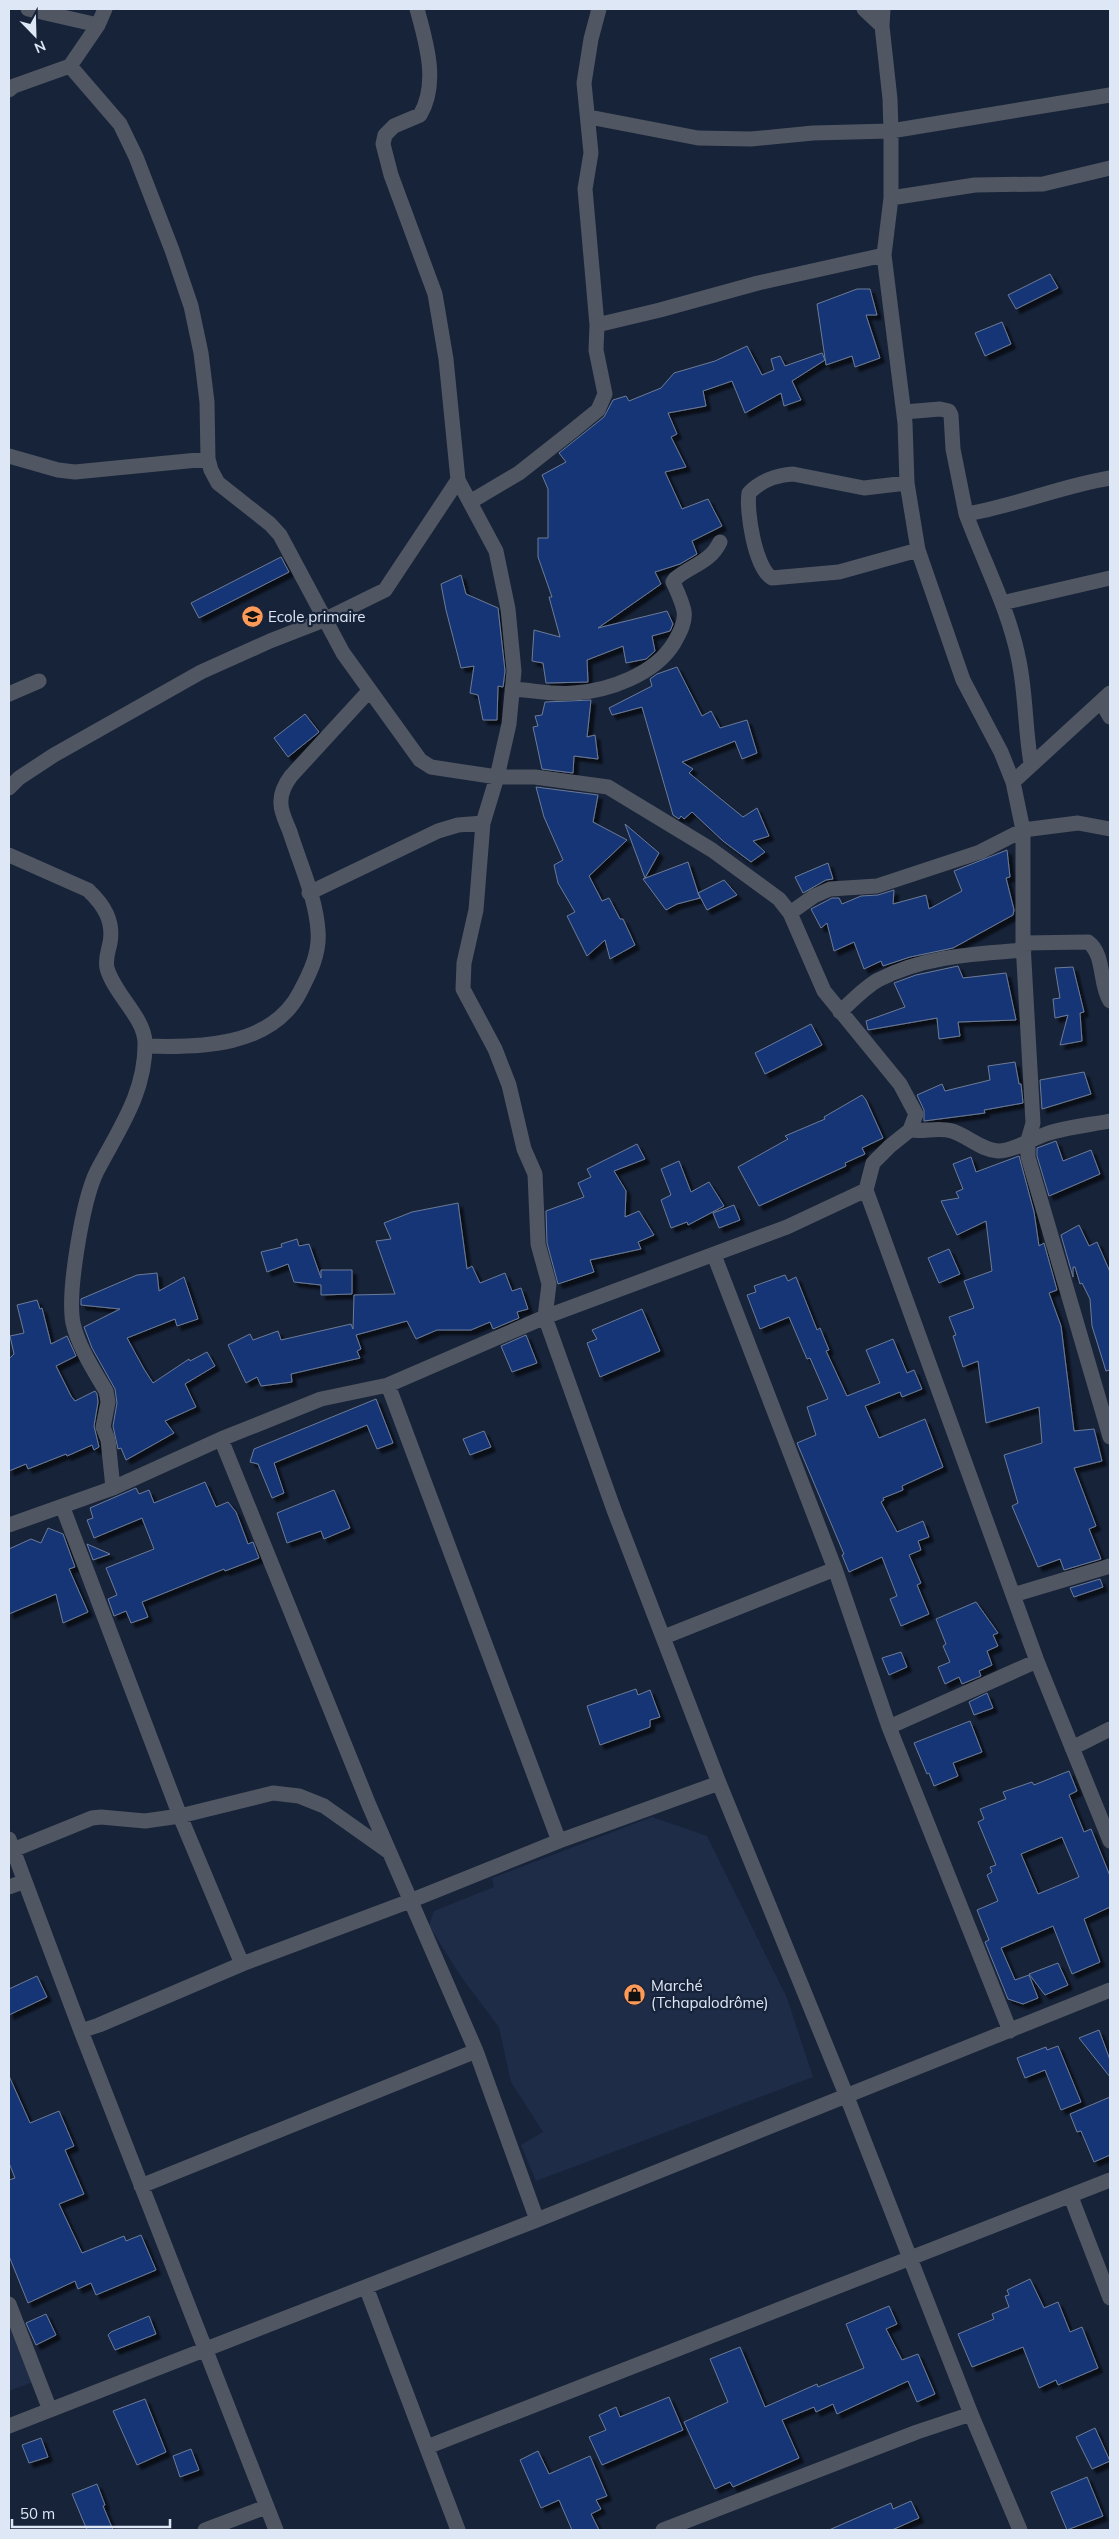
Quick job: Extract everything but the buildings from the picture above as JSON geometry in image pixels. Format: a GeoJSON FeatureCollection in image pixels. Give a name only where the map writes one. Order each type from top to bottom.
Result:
{"type":"FeatureCollection","features":[{"type":"Feature","properties":{"kind":"street"},"geometry":{"type":"LineString","coordinates":[[28,9],[98,25]]}},
{"type":"Feature","properties":{"kind":"street"},"geometry":{"type":"LineString","coordinates":[[9,90],[14,86],[70,66],[98,25],[105,9]]}},
{"type":"Feature","properties":{"kind":"street"},"geometry":{"type":"LineString","coordinates":[[418,9],[429,68],[430,90],[420,115],[394,126],[385,135],[383,144],[390,175],[435,294],[446,359],[458,480],[487,530],[496,551],[508,609],[514,671],[509,724],[497,777],[483,823],[476,910],[463,970],[463,989],[495,1048],[509,1085],[524,1149],[535,1174],[538,1244],[549,1284],[545,1317],[614,1510],[664,1637],[718,1783],[847,2097],[971,2414],[1020,2530]]}},
{"type":"Feature","properties":{"kind":"street"},"geometry":{"type":"LineString","coordinates":[[470,502],[519,473],[598,410],[605,394],[596,350],[597,325],[585,188],[591,153],[589,117],[584,83],[590,39],[600,9]]}},
{"type":"Feature","properties":{"kind":"street"},"geometry":{"type":"LineString","coordinates":[[864,9],[882,26]]}},
{"type":"Feature","properties":{"kind":"street"},"geometry":{"type":"LineString","coordinates":[[883,9],[882,26],[890,99],[891,130],[891,198],[884,254],[904,412],[907,483],[918,550],[963,680],[1001,752],[1013,782],[1023,830],[1023,946],[1033,1123],[1028,1140],[1028,1157],[1110,1437]]}},
{"type":"Feature","properties":{"kind":"street"},"geometry":{"type":"LineString","coordinates":[[70,66],[120,124],[140,166],[172,250],[191,306],[201,353],[207,402],[208,458],[211,470],[218,482],[270,524],[280,535],[343,653],[420,760],[431,767],[497,777],[535,776],[608,787],[712,850],[779,899],[790,913],[824,991],[900,1084],[916,1114],[910,1130],[890,1146],[873,1164],[866,1190],[1037,1661],[1110,1841]]}},
{"type":"Feature","properties":{"kind":"street"},"geometry":{"type":"LineString","coordinates":[[589,117],[698,138],[751,139],[813,133],[891,130],[1110,95]]}},
{"type":"Feature","properties":{"kind":"street"},"geometry":{"type":"LineString","coordinates":[[891,198],[974,184],[1043,184],[1110,168]]}},
{"type":"Feature","properties":{"kind":"street"},"geometry":{"type":"LineString","coordinates":[[597,325],[758,283],[884,254]]}},
{"type":"Feature","properties":{"kind":"street"},"geometry":{"type":"LineString","coordinates":[[904,412],[940,408],[949,411],[951,414],[953,449],[966,514],[1002,603],[1020,662],[1028,727],[1027,745],[1031,763]]}},
{"type":"Feature","properties":{"kind":"street"},"geometry":{"type":"LineString","coordinates":[[9,456],[58,470],[75,472],[208,458]]}},
{"type":"Feature","properties":{"kind":"street"},"geometry":{"type":"LineString","coordinates":[[907,483],[864,488],[793,474],[783,475],[761,483],[750,493],[748,516],[763,567],[767,575],[772,578],[839,572],[918,550]]}},
{"type":"Feature","properties":{"kind":"street"},"geometry":{"type":"LineString","coordinates":[[966,514],[1007,505],[1083,483],[1110,478]]}},
{"type":"Feature","properties":{"kind":"street"},"geometry":{"type":"LineString","coordinates":[[9,788],[19,778],[54,755],[201,672],[270,641],[324,620],[385,590],[458,480]]}},
{"type":"Feature","properties":{"kind":"street"},"geometry":{"type":"LineString","coordinates":[[512,689],[572,694],[590,692],[638,675],[655,665],[671,648],[684,622],[684,612],[674,579],[704,562],[720,542]]}},
{"type":"Feature","properties":{"kind":"street"},"geometry":{"type":"LineString","coordinates":[[1002,603],[1110,578]]}},
{"type":"Feature","properties":{"kind":"street"},"geometry":{"type":"LineString","coordinates":[[9,694],[39,681]]}},
{"type":"Feature","properties":{"kind":"street"},"geometry":{"type":"LineString","coordinates":[[145,1046],[178,1047],[247,1037],[263,1031],[277,1022],[295,1003],[313,968],[318,932],[310,893],[280,804],[283,788],[290,776],[369,691]]}},
{"type":"Feature","properties":{"kind":"street"},"geometry":{"type":"LineString","coordinates":[[1013,782],[1031,763],[1105,697],[1110,718]]}},
{"type":"Feature","properties":{"kind":"street"},"geometry":{"type":"LineString","coordinates":[[310,893],[438,831],[458,825],[483,823]]}},
{"type":"Feature","properties":{"kind":"street"},"geometry":{"type":"LineString","coordinates":[[790,913],[814,896],[830,890],[877,886],[980,852],[1023,830],[1078,823],[1110,829]]}},
{"type":"Feature","properties":{"kind":"street"},"geometry":{"type":"LineString","coordinates":[[9,855],[88,890],[98,899],[107,913],[112,931],[105,960],[109,974],[142,1027],[145,1046],[135,1102],[96,1174],[88,1196],[72,1278],[73,1323],[106,1391],[108,1402],[103,1422],[108,1440],[113,1488]]}},
{"type":"Feature","properties":{"kind":"street"},"geometry":{"type":"LineString","coordinates":[[840,1012],[877,981],[907,968],[934,960],[1023,946],[1088,942],[1096,952],[1106,995],[1110,1001]]}},
{"type":"Feature","properties":{"kind":"street"},"geometry":{"type":"LineString","coordinates":[[910,1130],[922,1132],[940,1128],[955,1132],[976,1143],[998,1151],[1012,1148],[1048,1133],[1110,1121]]}},
{"type":"Feature","properties":{"kind":"street"},"geometry":{"type":"LineString","coordinates":[[9,1525],[63,1508],[113,1488],[221,1439],[321,1400],[388,1385],[545,1317],[787,1227],[866,1190]]}},
{"type":"Feature","properties":{"kind":"street"},"geometry":{"type":"LineString","coordinates":[[714,1255],[835,1569],[889,1727],[1010,2030]]}},
{"type":"Feature","properties":{"kind":"street"},"geometry":{"type":"LineString","coordinates":[[388,1385],[559,1840]]}},
{"type":"Feature","properties":{"kind":"street"},"geometry":{"type":"LineString","coordinates":[[221,1439],[389,1852],[476,2051],[537,2220]]}},
{"type":"Feature","properties":{"kind":"street"},"geometry":{"type":"LineString","coordinates":[[63,1508],[180,1816],[242,1964]]}},
{"type":"Feature","properties":{"kind":"street"},"geometry":{"type":"LineString","coordinates":[[1013,1595],[1110,1566]]}},
{"type":"Feature","properties":{"kind":"street"},"geometry":{"type":"LineString","coordinates":[[664,1637],[835,1569]]}},
{"type":"Feature","properties":{"kind":"street"},"geometry":{"type":"LineString","coordinates":[[889,1727],[1037,1661]]}},
{"type":"Feature","properties":{"kind":"street"},"geometry":{"type":"LineString","coordinates":[[1072,1748],[1110,1729]]}},
{"type":"Feature","properties":{"kind":"street"},"geometry":{"type":"LineString","coordinates":[[81,2031],[242,1964],[410,1901],[559,1840],[718,1783]]}},
{"type":"Feature","properties":{"kind":"street"},"geometry":{"type":"LineString","coordinates":[[276,2530],[23,1882],[11,1844],[101,1817],[145,1821],[180,1816],[273,1793],[299,1796],[324,1806],[389,1852]]}},
{"type":"Feature","properties":{"kind":"street"},"geometry":{"type":"LineString","coordinates":[[9,1887],[23,1882]]}},
{"type":"Feature","properties":{"kind":"street"},"geometry":{"type":"LineString","coordinates":[[9,2426],[537,2220],[1110,1990]]}},
{"type":"Feature","properties":{"kind":"street"},"geometry":{"type":"LineString","coordinates":[[141,2186],[476,2051]]}},
{"type":"Feature","properties":{"kind":"street"},"geometry":{"type":"LineString","coordinates":[[427,2447],[1071,2197],[1110,2180]]}},
{"type":"Feature","properties":{"kind":"street"},"geometry":{"type":"LineString","coordinates":[[1071,2197],[1110,2298]]}},
{"type":"Feature","properties":{"kind":"street"},"geometry":{"type":"LineString","coordinates":[[366,2287],[458,2530]]}},
{"type":"Feature","properties":{"kind":"street"},"geometry":{"type":"LineString","coordinates":[[9,2304],[50,2410]]}},
{"type":"Feature","properties":{"kind":"street"},"geometry":{"type":"LineString","coordinates":[[663,2530],[917,2432],[971,2414]]}},
{"type":"Feature","properties":{"kind":"street"},"geometry":{"type":"LineString","coordinates":[[205,2530],[266,2506]]}},
{"type":"Feature","properties":{"kind":"shaded area"},"geometry":{"type":"Polygon","coordinates":[[[652,1817],[707,1836],[787,1998],[813,2077],[536,2181],[521,2145],[543,2132],[511,2082],[499,2027],[462,1978],[429,1926],[434,1911],[494,1887],[492,1878],[652,1817]]]}},
{"type":"Feature","properties":{"kind":"shaded area"},"geometry":{"type":"Polygon","coordinates":[[[9,2304],[38,2380],[9,2391],[9,2304]]]}},
{"type":"Feature","properties":{"kind":"place","name":"Ecole primaire"},"geometry":{"type":"Point","coordinates":[252,616]}},
{"type":"Feature","properties":{"kind":"place","name":"Marché (Tchapalodrôme)"},"geometry":{"type":"Point","coordinates":[635,1994]}}]}
